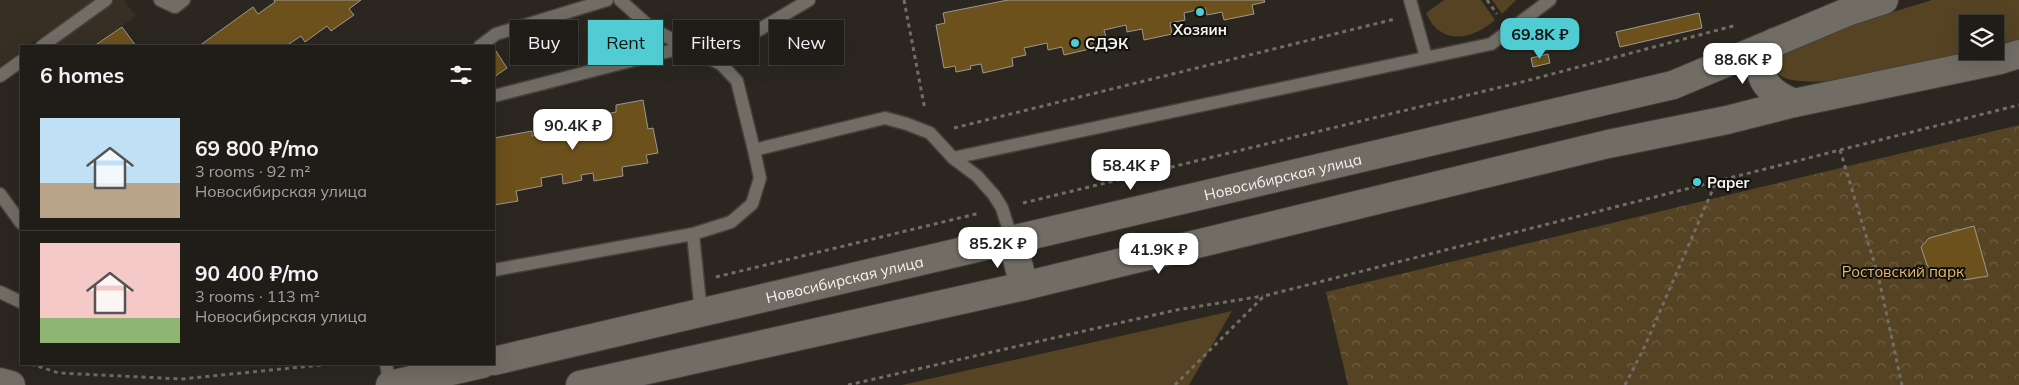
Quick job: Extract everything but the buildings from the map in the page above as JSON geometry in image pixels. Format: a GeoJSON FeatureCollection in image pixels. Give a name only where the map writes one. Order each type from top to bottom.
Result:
{"type":"FeatureCollection","features":[{"type":"Feature","properties":{"kind":"main road","name":"Новосибирская улица"},"geometry":{"type":"LineString","coordinates":[[495,361],[1673,85],[1847,12],[1884,0]]}},
{"type":"Feature","properties":{"kind":"main road"},"geometry":{"type":"LineString","coordinates":[[1775,42],[1763,57],[1763,77],[1768,87],[1777,96],[1794,103]]}},
{"type":"Feature","properties":{"kind":"main road"},"geometry":{"type":"LineString","coordinates":[[580,385],[1024,286],[1608,144],[1727,120],[1794,103],[2000,60],[2019,54]]}},
{"type":"Feature","properties":{"kind":"main road"},"geometry":{"type":"LineString","coordinates":[[1012,240],[1024,286]]}},
{"type":"Feature","properties":{"kind":"main road"},"geometry":{"type":"LineString","coordinates":[[390,385],[478,365]]}},
{"type":"Feature","properties":{"kind":"main road"},"geometry":{"type":"LineString","coordinates":[[0,382],[11,385]]}},
{"type":"Feature","properties":{"kind":"lane"},"geometry":{"type":"LineString","coordinates":[[160,0],[175,7],[184,0]]}},
{"type":"Feature","properties":{"kind":"lane"},"geometry":{"type":"LineString","coordinates":[[481,45],[496,34],[607,0]]}},
{"type":"Feature","properties":{"kind":"lane"},"geometry":{"type":"LineString","coordinates":[[620,0],[650,27],[673,41]]}},
{"type":"Feature","properties":{"kind":"lane"},"geometry":{"type":"LineString","coordinates":[[759,30],[809,0]]}},
{"type":"Feature","properties":{"kind":"lane"},"geometry":{"type":"LineString","coordinates":[[1410,0],[1426,57]]}},
{"type":"Feature","properties":{"kind":"lane"},"geometry":{"type":"LineString","coordinates":[[953,158],[1490,44],[1550,0]]}},
{"type":"Feature","properties":{"kind":"lane"},"geometry":{"type":"LineString","coordinates":[[43,45],[99,2]]}},
{"type":"Feature","properties":{"kind":"lane"},"geometry":{"type":"LineString","coordinates":[[495,96],[673,50]]}},
{"type":"Feature","properties":{"kind":"lane"},"geometry":{"type":"LineString","coordinates":[[0,76],[20,62]]}},
{"type":"Feature","properties":{"kind":"lane"},"geometry":{"type":"LineString","coordinates":[[495,270],[693,234],[732,222],[752,204],[760,178],[754,150],[737,81],[722,65]]}},
{"type":"Feature","properties":{"kind":"lane"},"geometry":{"type":"LineString","coordinates":[[754,150],[885,118],[930,133],[953,158],[976,176],[994,195],[1002,208],[1012,240]]}},
{"type":"Feature","properties":{"kind":"lane"},"geometry":{"type":"LineString","coordinates":[[0,194],[20,222]]}},
{"type":"Feature","properties":{"kind":"lane"},"geometry":{"type":"LineString","coordinates":[[693,234],[701,313]]}},
{"type":"Feature","properties":{"kind":"lane"},"geometry":{"type":"LineString","coordinates":[[0,292],[20,302]]}},
{"type":"Feature","properties":{"kind":"lane"},"geometry":{"type":"LineString","coordinates":[[386,365],[390,385]]}},
{"type":"Feature","properties":{"kind":"path"},"geometry":{"type":"LineString","coordinates":[[904,0],[930,133],[1414,15]]}},
{"type":"Feature","properties":{"kind":"path"},"geometry":{"type":"LineString","coordinates":[[1487,0],[1498,14]]}},
{"type":"Feature","properties":{"kind":"path"},"geometry":{"type":"LineString","coordinates":[[1522,82],[1741,24]]}},
{"type":"Feature","properties":{"kind":"path"},"geometry":{"type":"LineString","coordinates":[[848,385],[1176,310],[1264,296],[2019,105]]}},
{"type":"Feature","properties":{"kind":"path"},"geometry":{"type":"LineString","coordinates":[[1840,150],[1878,275],[1902,385]]}},
{"type":"Feature","properties":{"kind":"path"},"geometry":{"type":"LineString","coordinates":[[1625,385],[1644,348],[1716,181]]}},
{"type":"Feature","properties":{"kind":"path"},"geometry":{"type":"LineString","coordinates":[[1175,385],[1264,296]]}},
{"type":"Feature","properties":{"kind":"path"},"geometry":{"type":"LineString","coordinates":[[34,365],[59,373],[182,379],[321,365]]}},
{"type":"Feature","properties":{"kind":"shaded area"},"geometry":{"type":"Polygon","coordinates":[[[0,0],[124,0],[136,16],[95,45],[57,45],[48,32],[28,45],[20,45],[20,52],[0,66],[0,0]]]}},
{"type":"Feature","properties":{"kind":"green space"},"geometry":{"type":"Polygon","coordinates":[[[1444,0],[1481,0],[1495,20],[1481,30],[1466,36],[1457,37],[1441,32],[1434,26],[1426,13],[1444,0]]]}},
{"type":"Feature","properties":{"kind":"green space"},"geometry":{"type":"Polygon","coordinates":[[[1492,0],[1516,0],[1502,14],[1492,0]]]}},
{"type":"Feature","properties":{"kind":"green space"},"geometry":{"type":"Polygon","coordinates":[[[1932,0],[2019,0],[2019,40],[2004,44],[2004,15],[1959,15],[1959,57],[1881,74],[1824,81],[1800,81],[1783,77],[1774,69],[1776,62],[1795,45],[1841,28],[1932,0]]]}},
{"type":"Feature","properties":{"kind":"green space","name":"Ростовский парк"},"geometry":{"type":"Polygon","coordinates":[[[2019,125],[2019,385],[1348,385],[1326,292],[2019,125]]]}},
{"type":"Feature","properties":{"kind":"green space"},"geometry":{"type":"Polygon","coordinates":[[[1232,311],[1189,385],[902,385],[1232,311]]]}},
{"type":"Feature","properties":{"kind":"place","name":"Хозяин"},"geometry":{"type":"Point","coordinates":[1200,12]}},
{"type":"Feature","properties":{"kind":"place","name":"СДЭК"},"geometry":{"type":"Point","coordinates":[1075,43]}},
{"type":"Feature","properties":{"kind":"place","name":"Paper"},"geometry":{"type":"Point","coordinates":[1697,182]}}]}
